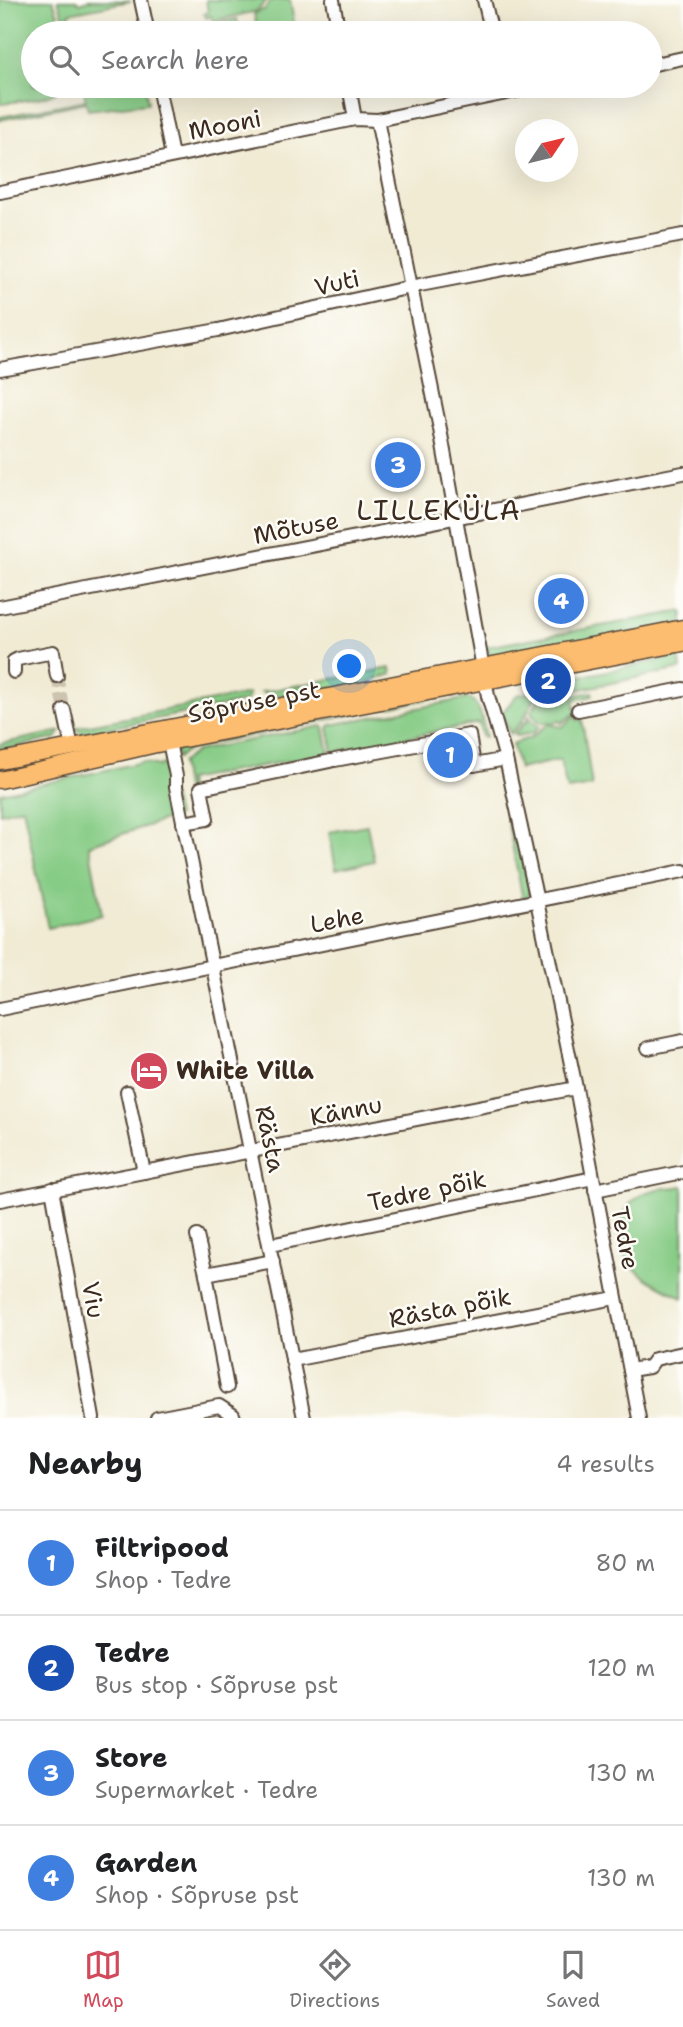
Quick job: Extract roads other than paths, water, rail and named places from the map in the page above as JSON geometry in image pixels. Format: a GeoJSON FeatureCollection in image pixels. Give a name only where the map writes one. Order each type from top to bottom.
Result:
{"type":"FeatureCollection","features":[{"type":"Feature","properties":{"kind":"main road","name":"Sõpruse pst"},"geometry":{"type":"LineString","coordinates":[[0,780],[486,674],[683,628]]}},
{"type":"Feature","properties":{"kind":"main road","name":"Sõpruse pst"},"geometry":{"type":"LineString","coordinates":[[0,761],[486,674],[683,643]]}},
{"type":"Feature","properties":{"kind":"street"},"geometry":{"type":"LineString","coordinates":[[141,0],[145,21]]}},
{"type":"Feature","properties":{"kind":"street"},"geometry":{"type":"LineString","coordinates":[[332,0],[336,21]]}},
{"type":"Feature","properties":{"kind":"street"},"geometry":{"type":"LineString","coordinates":[[484,0],[489,21]]}},
{"type":"Feature","properties":{"kind":"street"},"geometry":{"type":"LineString","coordinates":[[662,62],[683,58]]}},
{"type":"Feature","properties":{"kind":"street"},"geometry":{"type":"LineString","coordinates":[[160,98],[172,156]]}},
{"type":"Feature","properties":{"kind":"street"},"geometry":{"type":"LineString","coordinates":[[351,98],[355,119]]}},
{"type":"Feature","properties":{"kind":"street","name":"Mooni"},"geometry":{"type":"LineString","coordinates":[[0,191],[355,119],[377,120],[467,98]]}},
{"type":"Feature","properties":{"kind":"street","name":"Tedre"},"geometry":{"type":"LineString","coordinates":[[377,120],[457,518],[488,696],[506,758],[537,901],[639,1418]]}},
{"type":"Feature","properties":{"kind":"street","name":"Vuti"},"geometry":{"type":"LineString","coordinates":[[0,369],[218,330],[411,286],[683,235]]}},
{"type":"Feature","properties":{"kind":"street","name":"Mõtuse"},"geometry":{"type":"LineString","coordinates":[[0,607],[683,473]]}},
{"type":"Feature","properties":{"kind":"street"},"geometry":{"type":"LineString","coordinates":[[14,672],[14,661],[53,652],[57,676]]}},
{"type":"Feature","properties":{"kind":"street"},"geometry":{"type":"LineString","coordinates":[[578,710],[683,689]]}},
{"type":"Feature","properties":{"kind":"street"},"geometry":{"type":"LineString","coordinates":[[64,710],[72,747]]}},
{"type":"Feature","properties":{"kind":"street"},"geometry":{"type":"LineString","coordinates":[[183,823],[207,819],[201,788],[332,760],[469,735],[474,765],[506,758]]}},
{"type":"Feature","properties":{"kind":"street","name":"Rästa"},"geometry":{"type":"LineString","coordinates":[[169,742],[176,787]]}},
{"type":"Feature","properties":{"kind":"street","name":"Rästa"},"geometry":{"type":"LineString","coordinates":[[152,745],[162,752],[176,787],[304,1418]]}},
{"type":"Feature","properties":{"kind":"street","name":"Lehe"},"geometry":{"type":"LineString","coordinates":[[0,1009],[683,871]]}},
{"type":"Feature","properties":{"kind":"street"},"geometry":{"type":"LineString","coordinates":[[648,1048],[683,1041]]}},
{"type":"Feature","properties":{"kind":"street","name":"Kännu"},"geometry":{"type":"LineString","coordinates":[[0,1200],[576,1088]]}},
{"type":"Feature","properties":{"kind":"street"},"geometry":{"type":"LineString","coordinates":[[127,1092],[144,1172]]}},
{"type":"Feature","properties":{"kind":"street","name":"Tedre põik"},"geometry":{"type":"LineString","coordinates":[[270,1245],[594,1184],[683,1172]]}},
{"type":"Feature","properties":{"kind":"street","name":"Viu"},"geometry":{"type":"LineString","coordinates":[[52,1189],[93,1418]]}},
{"type":"Feature","properties":{"kind":"street"},"geometry":{"type":"LineString","coordinates":[[197,1236],[228,1387]]}},
{"type":"Feature","properties":{"kind":"street"},"geometry":{"type":"LineString","coordinates":[[206,1274],[274,1261]]}},
{"type":"Feature","properties":{"kind":"street","name":"Rästa põik"},"geometry":{"type":"LineString","coordinates":[[292,1360],[615,1298]]}},
{"type":"Feature","properties":{"kind":"street"},"geometry":{"type":"LineString","coordinates":[[630,1370],[649,1367],[655,1359],[683,1353]]}},
{"type":"Feature","properties":{"kind":"street"},"geometry":{"type":"LineString","coordinates":[[157,1418],[219,1406],[234,1418]]}},
{"type":"Feature","properties":{"kind":"tunnel"},"geometry":{"type":"LineString","coordinates":[[57,676],[64,710]]}},
{"type":"Feature","properties":{"kind":"place","name":"Store"},"geometry":{"type":"Point","coordinates":[398,465]}},
{"type":"Feature","properties":{"kind":"place","name":"Garden"},"geometry":{"type":"Point","coordinates":[561,601]}},
{"type":"Feature","properties":{"kind":"place","name":"Tedre"},"geometry":{"type":"Point","coordinates":[548,681]}},
{"type":"Feature","properties":{"kind":"place","name":"Filtripood"},"geometry":{"type":"Point","coordinates":[450,755]}},
{"type":"Feature","properties":{"kind":"place","name":"White Villa"},"geometry":{"type":"Point","coordinates":[149,1071]}},
{"type":"Feature","properties":{"kind":"district","name":"LILLEKÜLA"},"geometry":{"type":"Point","coordinates":[439,510]}}]}
